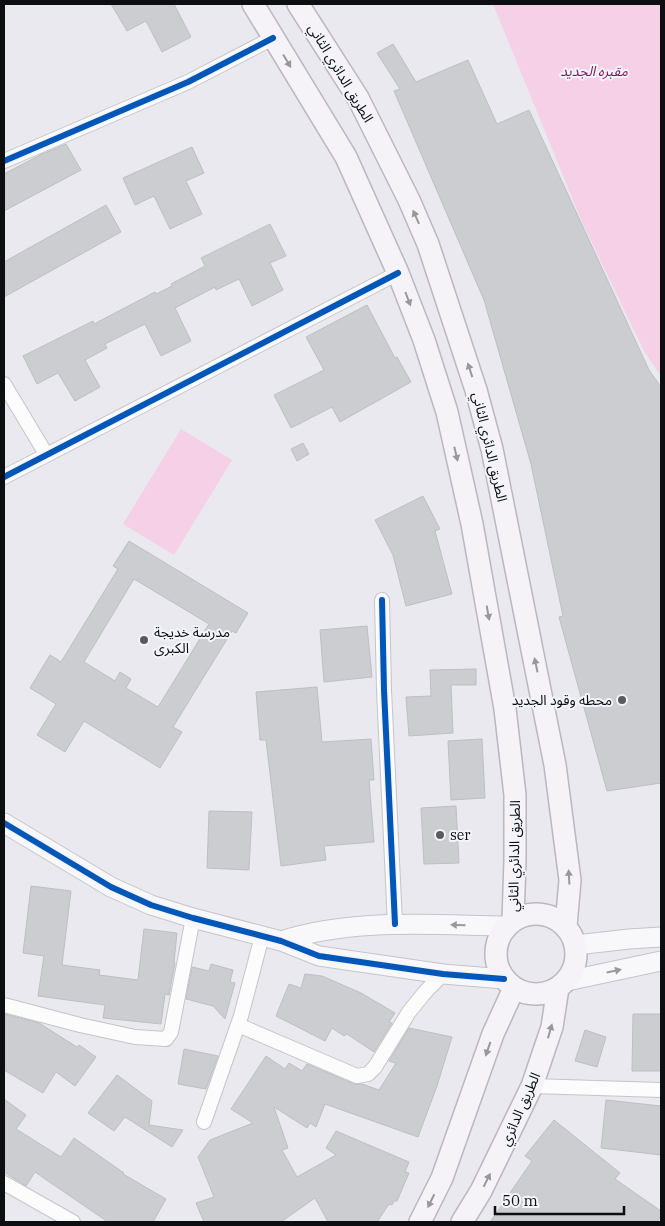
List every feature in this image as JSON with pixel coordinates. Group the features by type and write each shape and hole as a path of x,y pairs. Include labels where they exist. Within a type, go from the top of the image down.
{"main road":[{"name":"الطريق الدائري الثاني","path":"253,4 346,157 398,273 424,340 447,412 472,524 505,709 515,795 515,860 510,923"},
{"name":"الطريق الدائري الثاني","path":"298,4 358,98 409,200 428,244 476,390 492,449 555,765 570,880 566,926"},
{"path":"540,913 554,917 566,926 576,945 576,964 562,985 543,994 528,994 509,983 497,966 495,952 499,938 510,923 526,914 540,913"},
{"path":"420,1222 442,1178 509,983"},
{"name":"الطريق الدائري","path":"462,1222 481,1191 532,1086 552,1027 562,985"}],"street":[{"path":"4,162 188,82 273,38"},
{"path":"4,476 398,273"},
{"path":"4,384 46,454"},
{"path":"382,600 384,690 395,924"},
{"path":"4,823 111,887 151,905 281,941 319,956 509,983"},
{"path":"4,1005 135,1037 166,1039 171,1032 193,918"},
{"path":"281,941 316,931 395,924 510,923"},
{"path":"204,1122 238,1025 262,936"},
{"path":"576,945 661,937"},
{"path":"562,985 661,961"},
{"path":"238,1025 357,1076 363,1076 375,1067 409,1012 444,974"},
{"path":"532,1086 661,1090"},
{"path":"4,1183 73,1222"}],"green space":[{"name":"مقبره الجديد","path":"493,4 661,4 661,376 644,351 582,222"},
{"path":"181,429 232,460 174,555 123,524"}],"building":[{"path":"111,4 174,4 191,37 162,52 146,21 127,31"},
{"path":"393,44 416,82 468,60 497,124 529,110 649,370 661,387 661,783 607,791 559,617 563,616 531,464 484,300 394,91 400,89 377,53"},
{"path":"66,144 81,170 4,211 4,174"},
{"path":"192,147 204,173 186,181 202,214 170,229 154,196 135,205 123,178"},
{"path":"106,205 121,232 4,297 4,262"},
{"path":"270,224 286,256 270,263 283,290 252,306 239,279 216,290 215,287 175,308 191,341 161,356 145,324 105,344 107,348 85,360 100,387 75,401 58,373 37,384 23,356 93,321 94,324 155,292 156,294 172,286 171,284 205,266 201,258"},
{"path":"367,305 395,358 397,357 411,382 340,422 332,407 291,428 274,395 324,370 306,337"},
{"path":"303,443 309,454 297,461 291,449"},
{"path":"423,496 440,529 435,531 452,594 406,606 393,555 375,520"},
{"path":"129,541 248,613 236,633 232,631 173,727 182,732 160,768 84,721 65,752 37,735 56,704 30,688 50,655 61,662 118,569 113,566","holes":["134,579 209,624 158,707 126,688 131,679 120,672 115,681 84,662"]},
{"path":"367,626 372,677 324,682 320,630"},
{"path":"476,669 476,685 451,685 453,733 409,736 406,697 431,696 430,670"},
{"path":"317,687 322,742 371,739 374,780 369,780 374,842 324,846 326,860 281,866 266,740 260,740 256,692"},
{"path":"482,739 485,798 451,800 448,741"},
{"name":"ser","path":"456,806 459,863 424,864 421,808"},
{"path":"209,811 252,812 249,870 207,868"},
{"path":"31,886 71,891 62,965 100,970 99,975 138,980 144,929 177,933 175,963 169,995 165,994 161,1024 103,1018 105,1005 38,996 44,956 23,953"},
{"path":"211,964 233,970 230,982 235,983 225,1019 213,1006 186,999 192,967 209,971"},
{"path":"305,974 322,976 361,993 395,1013 389,1022 392,1023 374,1052 347,1034 344,1036 332,1028 325,1041 276,1016 289,984 301,988"},
{"path":"4,1014 39,1023 77,1047 79,1045 96,1057 75,1086 56,1072 43,1093 4,1070"},
{"path":"633,1014 661,1014 661,1071 632,1071"},
{"path":"409,1028 452,1037 437,1086 418,1137 325,1104 316,1127 310,1123 307,1128 274,1107 288,1148 282,1150 297,1177 336,1155 326,1148 336,1131 409,1162 405,1172 409,1173 397,1201 394,1201 392,1205 389,1204 377,1222 328,1222 315,1198 281,1222 204,1222 196,1203 214,1197 198,1157 210,1140 253,1123 231,1109 266,1056 285,1069 289,1063 302,1071 307,1064 354,1084 362,1084 379,1090 396,1063 389,1061"},
{"path":"585,1030 606,1037 597,1067 575,1061"},
{"path":"184,1049 218,1056 206,1089 178,1084"},
{"path":"117,1075 152,1101 149,1125 183,1130 172,1147 125,1117 114,1131 88,1113"},
{"path":"4,1099 26,1115 16,1129 61,1157 74,1138 123,1174 166,1199 153,1222 108,1222 35,1172 26,1186 4,1172"},
{"path":"606,1100 661,1106 661,1155 601,1148"},
{"path":"554,1120 620,1173 615,1179 661,1211 661,1216 657,1222 490,1222 532,1161 525,1156"}],"cycle path":[{"path":"4,161 188,82 273,38"},
{"path":"4,477 398,273"},
{"path":"382,600 384,690 395,924"},
{"path":"4,823 111,887 151,905 281,941 319,956 443,974 504,979"}],"place":[{"name":"مدرسة خديجة الكبرى","path":"144,640"},
{"name":"محطه وقود الجديد","path":"622,700"},
{"name":"ser","path":"440,835"}]}
